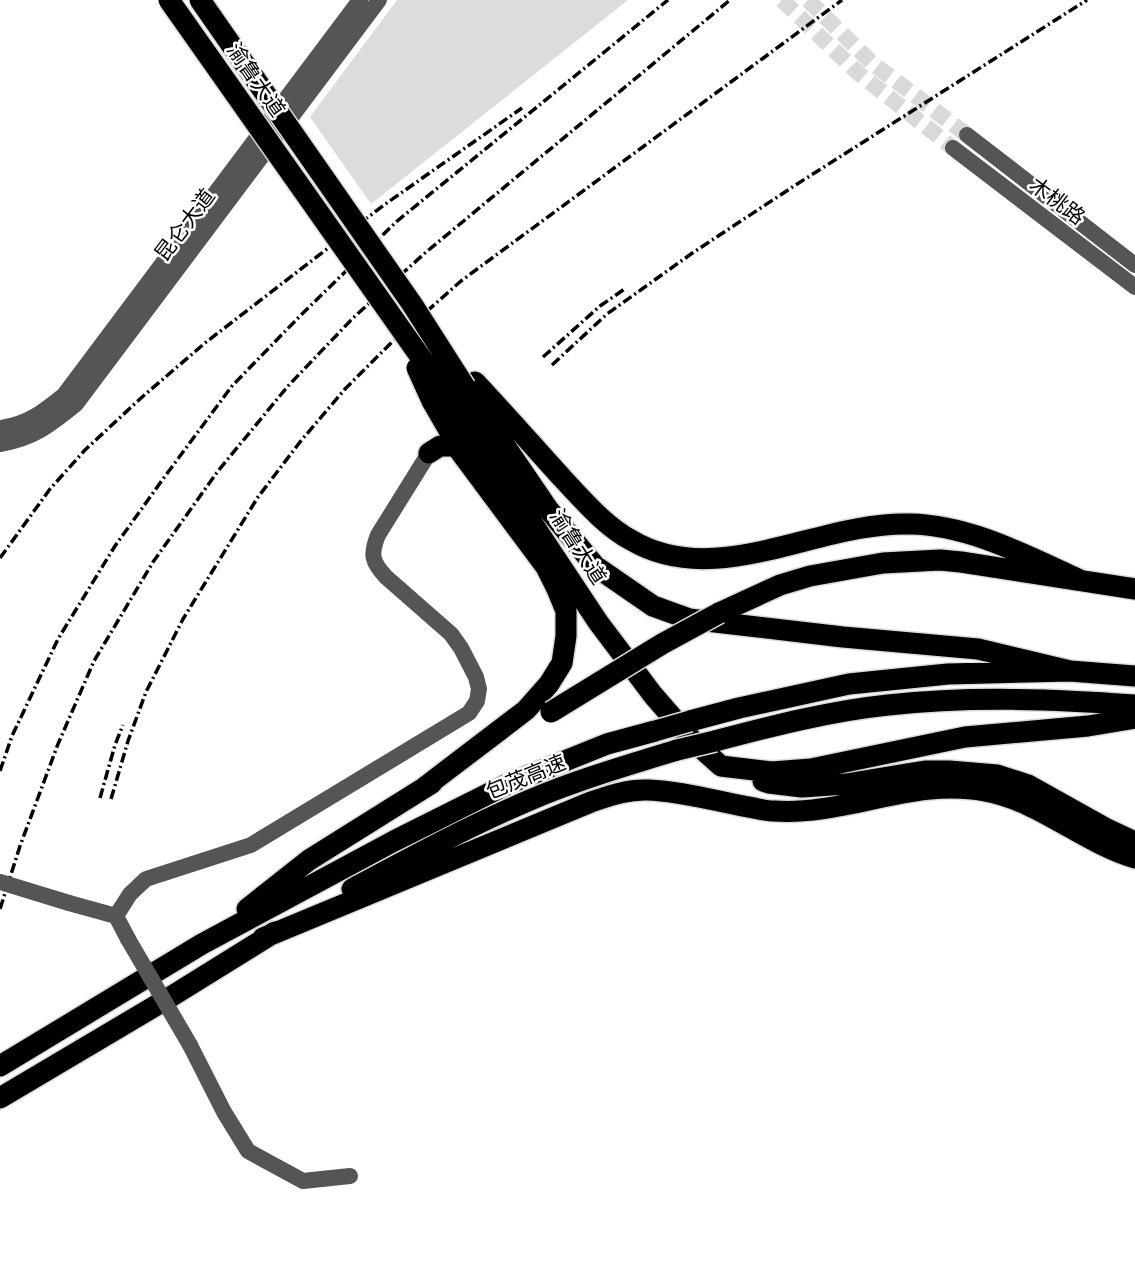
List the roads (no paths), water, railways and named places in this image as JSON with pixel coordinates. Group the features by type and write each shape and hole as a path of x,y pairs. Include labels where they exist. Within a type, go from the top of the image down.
{"highway":[{"name":"渝鲁大道","path":"169,0 452,397 598,622 653,695 693,741 721,766"},
{"name":"渝鲁大道","path":"200,0 412,304 452,397"},
{"path":"429,453 452,397"},
{"path":"452,397 465,458"},
{"path":"452,397 560,475 601,517 631,540 662,554 715,560 856,528 912,524 964,533 1080,580"},
{"path":"452,397 595,566 653,606 689,619 978,649 1070,671"},
{"path":"421,790 526,710 549,684 562,663 566,636 566,611 546,567 465,458 456,446 440,446 429,453"},
{"path":"202,944 309,860 421,790 662,644 719,613 780,585 810,576 883,564 940,560 1135,589"},
{"name":"包茂高速","path":"7,1062 202,944 394,841 510,783 607,744 739,708 849,684 948,674 1070,671 1135,676"},
{"name":"包茂高速","path":"0,1098 326,902 438,843 531,799 620,767 800,719 888,705 978,699 1135,705"},
{"path":"721,766 772,772 811,769 965,737 1088,726 1135,718"},
{"path":"721,766 769,783 802,787 846,784 925,771 997,775 1028,785 1135,842"},
{"path":"263,938 591,802 633,791 665,791 774,811 819,809 940,788 966,788 1009,797 1105,846 1135,858"}],"street":[{"path":"0,428 37,417 64,395 360,0"},
{"name":"昆仑大道","path":"0,444 19,440 47,428 76,404 379,0"},
{"name":"木桃路","path":"967,135 1131,261"},
{"name":"木桃路","path":"953,148 1135,287"},
{"path":"116,916 130,894 146,878 251,845 469,713 477,701 479,689 461,648 451,634 378,569 373,559 373,548 378,535 429,453"},
{"path":"0,882 116,916 248,1151 303,1181 350,1177"}],"tunnel":[{"path":"782,0 857,72 953,148"},
{"path":"808,0 871,62 967,135"}],"railway":[{"path":"0,771 12,736 58,639 115,546 232,386 396,222 668,0"},
{"path":"0,909 58,744 94,661 153,562 218,471 288,386 353,318 425,253 730,0"},
{"path":"111,799 146,692 183,619 258,497 345,389 390,344 461,281 842,0"},
{"path":"552,365 607,314 691,254 1087,0"},
{"path":"0,558 50,489 85,450 141,398 205,343 384,205 522,108"},
{"path":"543,357 600,306 626,288"},
{"path":"100,798 123,725"}]}
